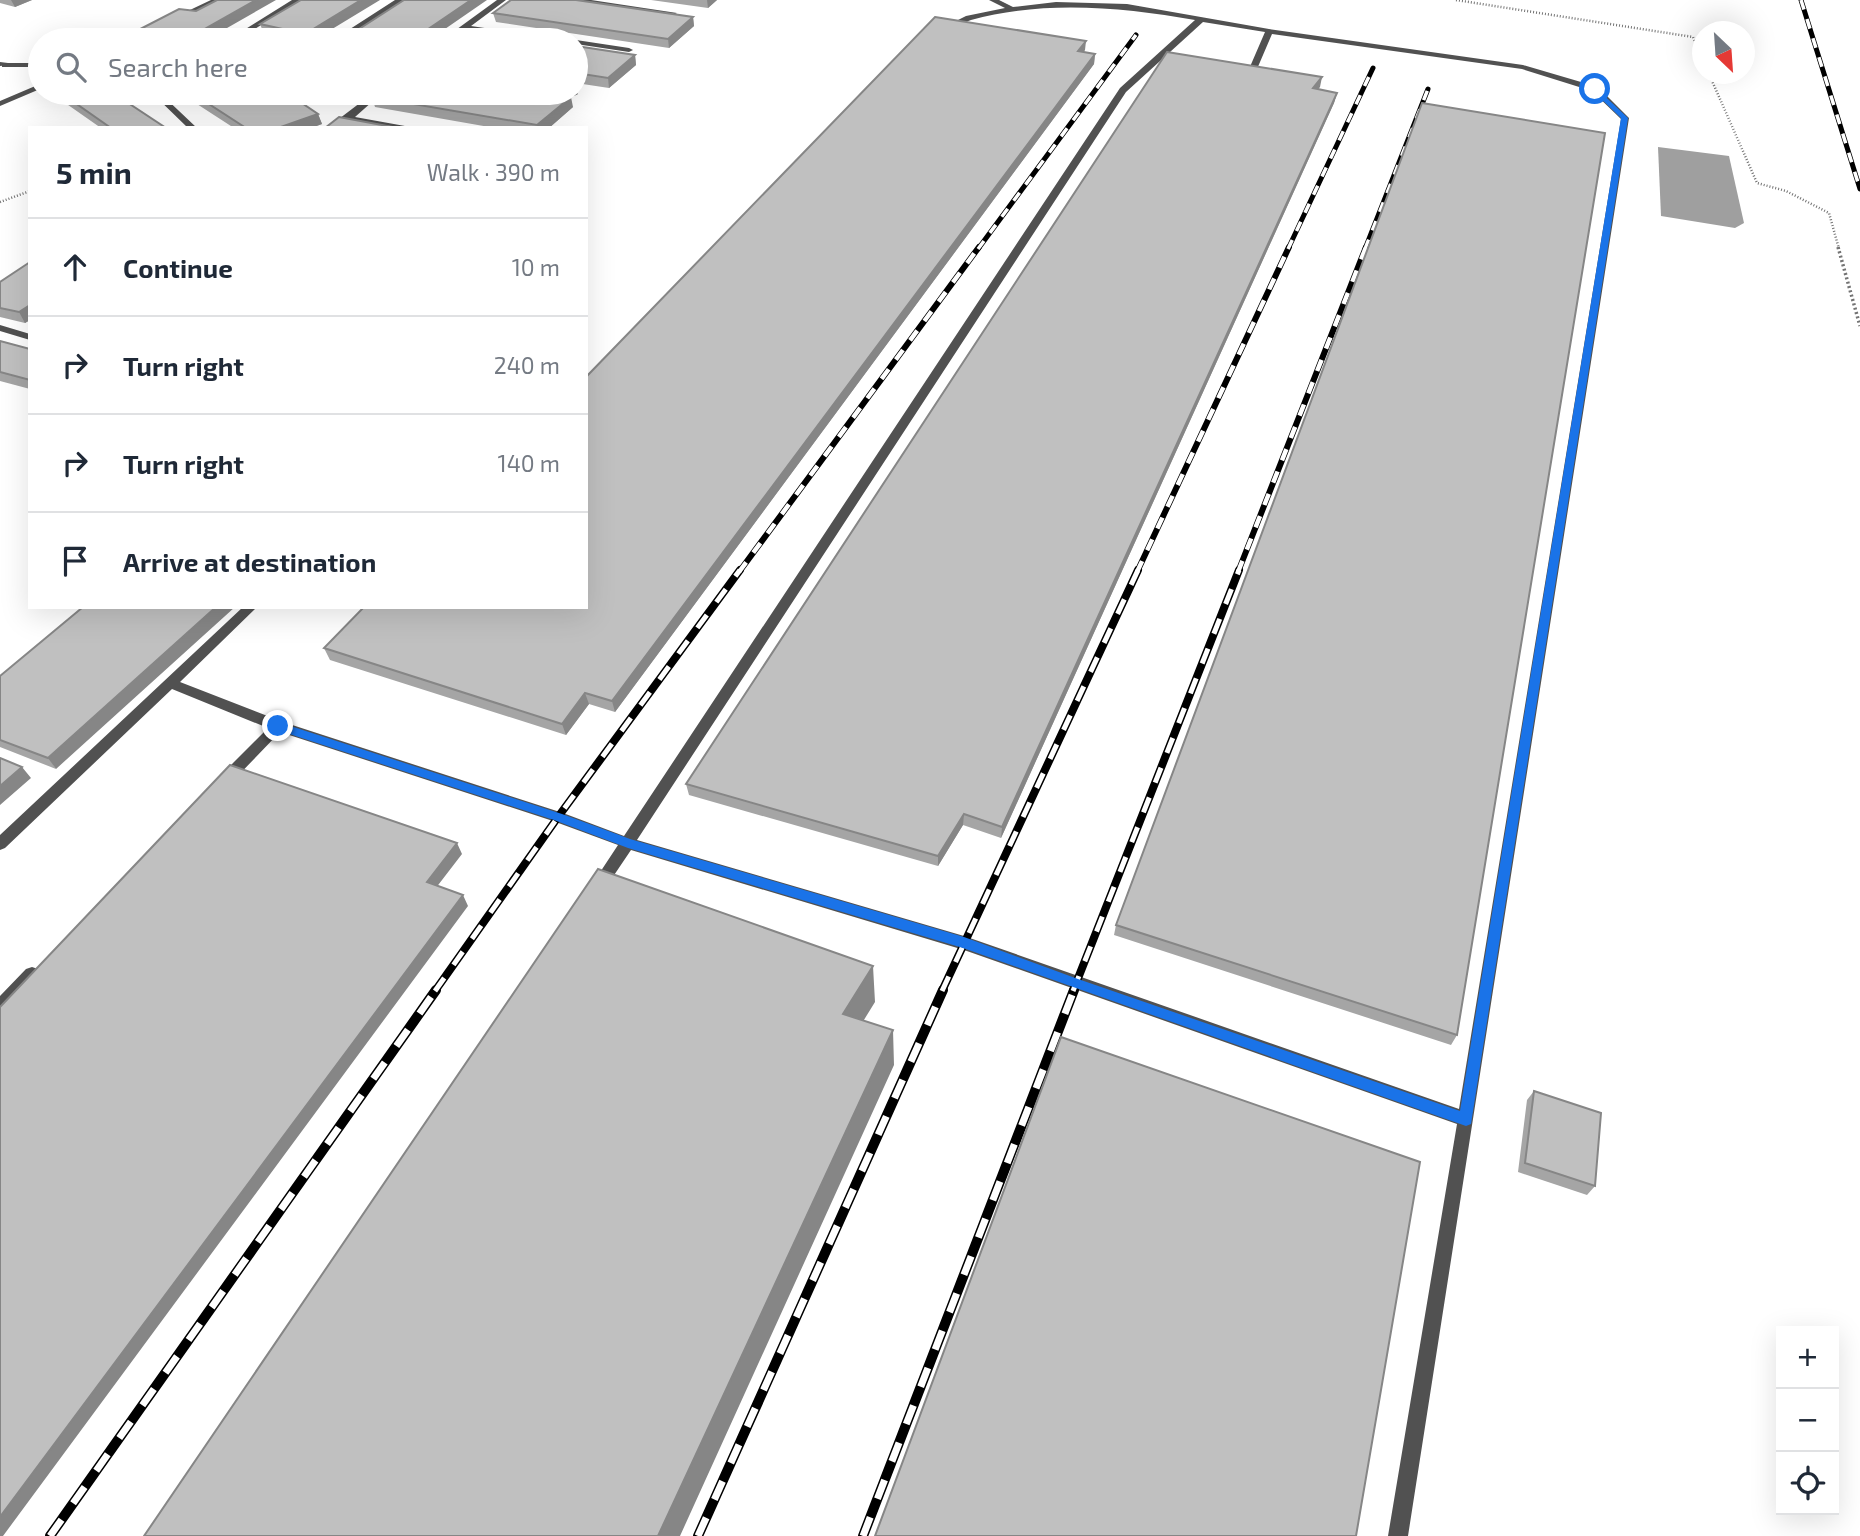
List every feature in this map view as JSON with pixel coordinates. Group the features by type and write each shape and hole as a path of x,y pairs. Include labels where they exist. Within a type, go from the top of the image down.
{"lane":[{"path":"168,22 217,0"},
{"path":"252,28 297,0"},
{"path":"356,28 400,0"},
{"path":"464,27 502,0"},
{"path":"574,0 673,13"},
{"path":"993,0 1012,9"},
{"path":"946,28 969,18 1012,9 1056,4 1127,6 1269,31 1523,67 1595,89 1625,118 1398,1536"},
{"path":"589,901 1124,90 1201,19"},
{"path":"464,27 471,28"},
{"path":"1250,76 1269,31"},
{"path":"588,45 629,50"},
{"path":"3,64 28,65"},
{"path":"0,104 28,91"},
{"path":"169,105 191,126"},
{"path":"334,126 364,105"},
{"path":"348,118 399,126"},
{"path":"0,328 28,336"},
{"path":"0,844 249,609"},
{"path":"172,684 278,726 558,817 628,843 964,943 1466,1119"},
{"path":"211,794 278,726"},
{"path":"0,1007 38,968"}],"path":[{"path":"1456,0 1692,37"},
{"path":"1713,84 1757,183 1786,191 1829,213 1860,326"},
{"path":"0,202 28,192"}],"shaded area":[{"path":"1658,147 1729,156 1744,223 1735,228 1661,216"}],"building":[{"path":"217,0 256,0 206,28 142,28 179,9 196,11"},
{"path":"301,0 361,0 315,28 278,28 260,24"},
{"path":"404,0 471,0 430,28 361,28"},
{"path":"511,0 576,0 693,17 668,39 493,13"},
{"path":"935,17 1086,41 1078,51 1095,54 612,701 585,693 562,724 324,648 362,609 588,609 588,375"},
{"path":"588,48 635,55 608,78 588,75"},
{"path":"1167,52 1322,77 1313,88 1337,93 1002,827 964,814 938,856 686,784"},
{"path":"1422,103 1605,133 1457,1035 1116,925"},
{"path":"78,105 131,105 163,126 108,126"},
{"path":"211,105 305,105 318,114 284,126 243,126"},
{"path":"419,105 561,105 537,125"},
{"path":"339,117 387,126 328,126"},
{"path":"28,263 28,306 19,312 0,308 0,282"},
{"path":"0,341 28,348 28,379 0,372"},
{"path":"81,609 214,609 48,758 0,740 0,676"},
{"path":"0,758 22,767 0,786"},
{"path":"230,765 457,843 427,882 463,895 0,1517 0,1007"},
{"path":"598,869 873,966 843,1014 893,1030 658,1536 144,1536"},
{"path":"1061,1037 1420,1162 1356,1536 875,1536"},
{"path":"1534,1091 1601,1113 1595,1186 1525,1163"}],"railway":[{"path":"1801,0 1860,189"},
{"path":"978,249 1136,35"},
{"path":"1288,249 1373,68"},
{"path":"1365,249 1428,89"},
{"path":"739,572 979,247"},
{"path":"1137,572 1289,247"},
{"path":"1238,572 1366,247"},
{"path":"435,991 558,817 740,570"},
{"path":"942,991 1138,570"},
{"path":"1073,991 1239,570"},
{"path":"50,1536 436,990"},
{"path":"698,1536 943,990"},
{"path":"863,1536 1074,990"}],"route":[{"path":"278,726 558,817 628,843 964,943 1466,1119 1625,118 1595,89"}]}
